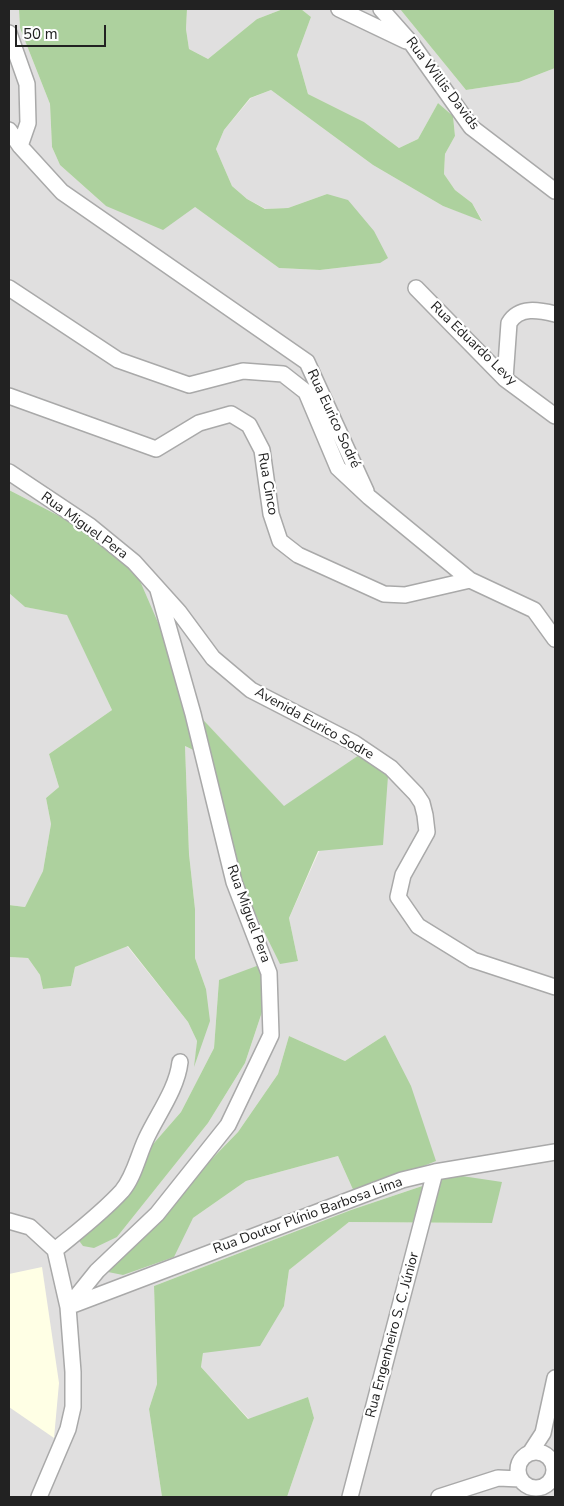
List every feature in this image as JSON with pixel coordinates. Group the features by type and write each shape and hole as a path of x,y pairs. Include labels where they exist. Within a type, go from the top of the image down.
{"street":[{"path":"339,9 412,44"},
{"name":"Rua Willis Davids","path":"381,9 412,44 471,127 555,191"},
{"path":"9,33 27,84 28,123 20,146"},
{"name":"Rua Eurico Sodré","path":"9,130 20,146 62,192 307,362 369,497 470,580 534,610 555,639"},
{"path":"9,288 118,360 189,385 243,371 283,374 306,392 338,468 369,497"},
{"name":"Rua Eduardo Levy","path":"416,288 505,379 555,416"},
{"path":"505,379 509,323 513,317 522,311 544,311 555,314"},
{"name":"Rua Cinco","path":"9,396 156,449 199,423 230,414 249,425 254,433 262,450 271,514 280,541 298,555 384,594 405,595 470,580"},
{"name":"Rua Miguel Pera","path":"9,472 90,526 134,562 157,587 193,714 234,882 269,973 271,1035 228,1125 157,1214 97,1272 68,1307"},
{"name":"Avenida Eurico Sodre","path":"157,587 179,612 213,658 251,690 354,743 391,768 416,794 424,809 426,832 403,875 398,898 418,926 473,960 555,987"},
{"path":"55,1250 95,1218 123,1190 145,1140 177,1078 180,1062"},
{"name":"Rua Doutor Plínio Barbosa Lima","path":"68,1307 402,1180 435,1172 555,1152"},
{"name":"Rua Engenheiro S. C. Júnior","path":"350,1497 435,1172"},
{"path":"9,1221 30,1227 55,1250 68,1307 73,1372 73,1407 68,1429 39,1497"},
{"path":"525,1482 525,1456 530,1453 542,1433 555,1378"},
{"path":"438,1497 498,1478 525,1482 540,1488 548,1486 554,1475 554,1468 542,1433"},
{"path":"530,1453 542,1453 552,1460"}],"shaded area":[{"path":"9,9 19,9 20,28 50,104 52,147 60,165 106,206 195,207 279,268 320,270 379,263 327,194 288,208 266,209 247,199 232,186 216,149 224,130 251,98 271,90 373,165 443,206 482,220 472,203 455,190 444,174 445,154 455,136 453,116 438,103 418,139 399,148 364,122 308,94 297,55 311,17 301,9 400,9 466,90 519,82 555,68 555,1497 287,1497 314,1418 308,1397 249,1419 201,1367 203,1353 284,1306 289,1270 349,1222 492,1223 455,1175 351,1210 154,1286 157,1384 149,1409 162,1497 9,1497 9,957 28,958 40,975 43,989 71,986 75,967 127,946 188,1022 197,1041 195,1064 206,989 195,958 195,909 189,854 185,746 206,756 298,961 289,918 364,752 284,807 179,694 179,671 98,536 9,490","holes":["219,980 266,1000 245,1063 208,1123 117,1237 127,1174 181,1112 214,1048","385,1035 355,1194 338,1156 246,1181 193,1218 103,1271 238,1132 278,1074 289,1036 345,1061"]},
{"path":"187,9 283,9 257,19 208,59 189,49 186,29"},
{"path":"9,593 25,607 67,614 112,710 49,754 59,787 46,798 51,824 43,871 25,907 9,905"},
{"path":"42,1267 59,1383 54,1438 9,1407 9,1274"}],"green space":[{"path":"19,9 187,9 186,29 189,49 208,59 257,19 283,9 301,9 311,17 297,55 308,94 364,122 399,148 418,139 438,103 453,116 455,136 445,154 444,174 455,190 472,203 482,221 443,206 373,165 271,90 250,98 224,130 216,149 232,186 247,199 265,209 288,208 327,194 348,200 374,231 388,258 380,263 320,270 279,268 195,207 163,230 106,206 60,165 52,147 50,104 20,28"},
{"path":"400,9 555,9 555,68 519,82 466,90"},
{"path":"9,490 98,536 140,581 179,671 179,694 284,806 365,751 388,776 383,845 318,851 289,918 298,961 280,964 242,887 206,756 185,746 189,854 195,909 195,958 206,989 210,1021 194,1067 197,1041 188,1022 128,946 75,967 71,986 43,989 40,975 28,958 9,957 9,905 25,907 43,871 51,824 46,798 59,787 49,754 112,710 67,615 25,607 9,593"},
{"path":"262,964 266,1000 245,1063 208,1123 117,1237 94,1248 83,1246 77,1238 107,1197 181,1112 214,1048 219,980"},
{"path":"385,1035 411,1086 436,1161 355,1194 338,1156 246,1181 193,1218 174,1257 123,1275 103,1271 238,1132 278,1074 289,1036 345,1061"},
{"path":"455,1175 502,1182 492,1223 349,1222 289,1270 284,1306 260,1346 203,1353 201,1367 248,1419 308,1397 314,1418 287,1497 162,1497 149,1409 157,1384 154,1286 351,1210"}]}
